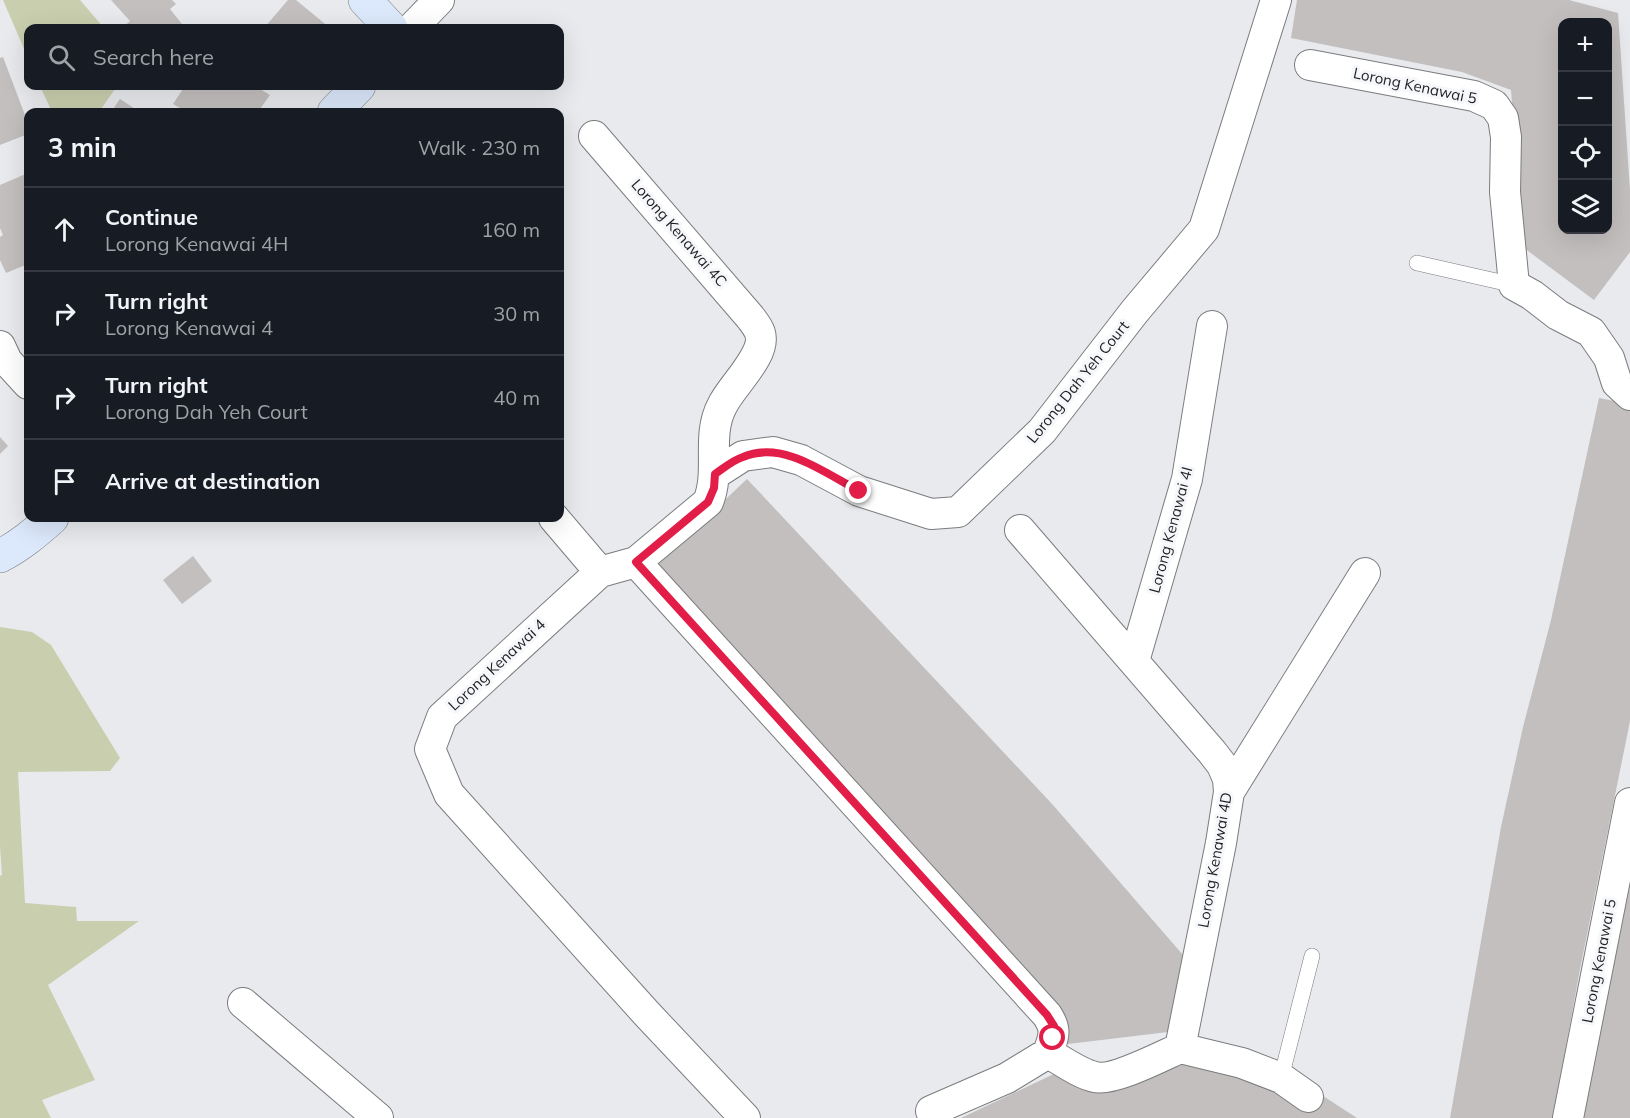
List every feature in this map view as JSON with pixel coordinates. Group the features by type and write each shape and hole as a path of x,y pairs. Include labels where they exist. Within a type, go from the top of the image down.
{"street":[{"path":"364,0 387,24"},
{"path":"416,24 440,0"},
{"name":"Lorong Dah Yeh Court","path":"715,474 743,456 773,452 801,460 859,491 931,514 958,512 1042,431 1135,311 1204,229 1276,0"},
{"name":"Lorong Kenawai 5","path":"1310,65 1474,96 1494,105 1503,118 1506,137 1505,192 1515,285"},
{"path":"338,108 354,90"},
{"name":"Lorong Kenawai 4C","path":"594,136 710,269 750,317 760,333"},
{"path":"1515,285 1558,315 1592,332 1610,358 1617,383 1630,394"},
{"name":"Lorong Kenawai 4I","path":"1134,661 1187,479 1212,326"},
{"name":"Lorong Kenawai 4","path":"745,1118 647,1014 449,794 430,749 441,717 600,572 636,562 708,502 714,488 714,433 721,406 759,351 760,333"},
{"path":"0,346 7,361 24,380"},
{"path":"0,556 33,535 48,522"},
{"path":"557,522 600,572"},
{"name":"Lorong Kenawai 4D","path":"1020,530 1212,752 1222,765 1228,779 1221,843 1180,1048"},
{"path":"636,562 1047,1015 1054,1026 1048,1053 1007,1077 926,1116"},
{"path":"1228,792 1365,573"},
{"name":"Lorong Kenawai 5","path":"1568,1118 1630,803"},
{"path":"243,1003 378,1118"},
{"path":"1048,1053 1095,1078 1122,1073 1180,1048 1242,1063 1281,1078 1308,1097"}],"lane":[{"path":"1417,263 1515,285"},
{"path":"1281,1078 1312,956"}],"green space":[{"path":"3,0 80,0 101,24 24,24 24,49"},
{"path":"42,90 114,90 102,108 50,108"},
{"path":"0,627 32,632 51,645 120,758 110,771 18,772 25,903 76,907 77,921 139,921 48,985 95,1080 42,1100 51,1118 0,1118 0,876 2,875"}],"building":[{"path":"111,0 172,0 176,4 170,9 182,24 127,24 130,21"},
{"path":"288,0 296,0 325,24 267,24"},
{"path":"1297,0 1569,0 1618,13 1630,190 1630,252 1594,300 1524,248 1511,90 1462,72 1291,38"},
{"path":"3,57 24,112 24,136 0,145 0,58"},
{"path":"182,90 262,90 270,95 261,108 180,108 173,104"},
{"path":"120,99 134,108 114,108"},
{"path":"24,175 24,266 6,273 0,260 0,237 3,235 0,228 0,185"},
{"path":"1599,398 1630,404 1630,721 1580,969 1553,1118 1450,1118 1501,827 1523,727 1551,620"},
{"path":"0,437 8,446 0,454"},
{"path":"747,479 1053,805 1183,955 1168,1032 1068,1044 1063,1011 654,567"},
{"path":"193,556 212,581 182,604 163,580"},
{"path":"1630,853 1630,1118 1577,1118"},
{"path":"1177,1057 1317,1092 1357,1118 961,1118 1056,1073"}],"route":[{"path":"859,491 801,460 773,452 743,456 715,474 714,488 708,502 636,562 1047,1015 1054,1026 1053,1038"}]}
